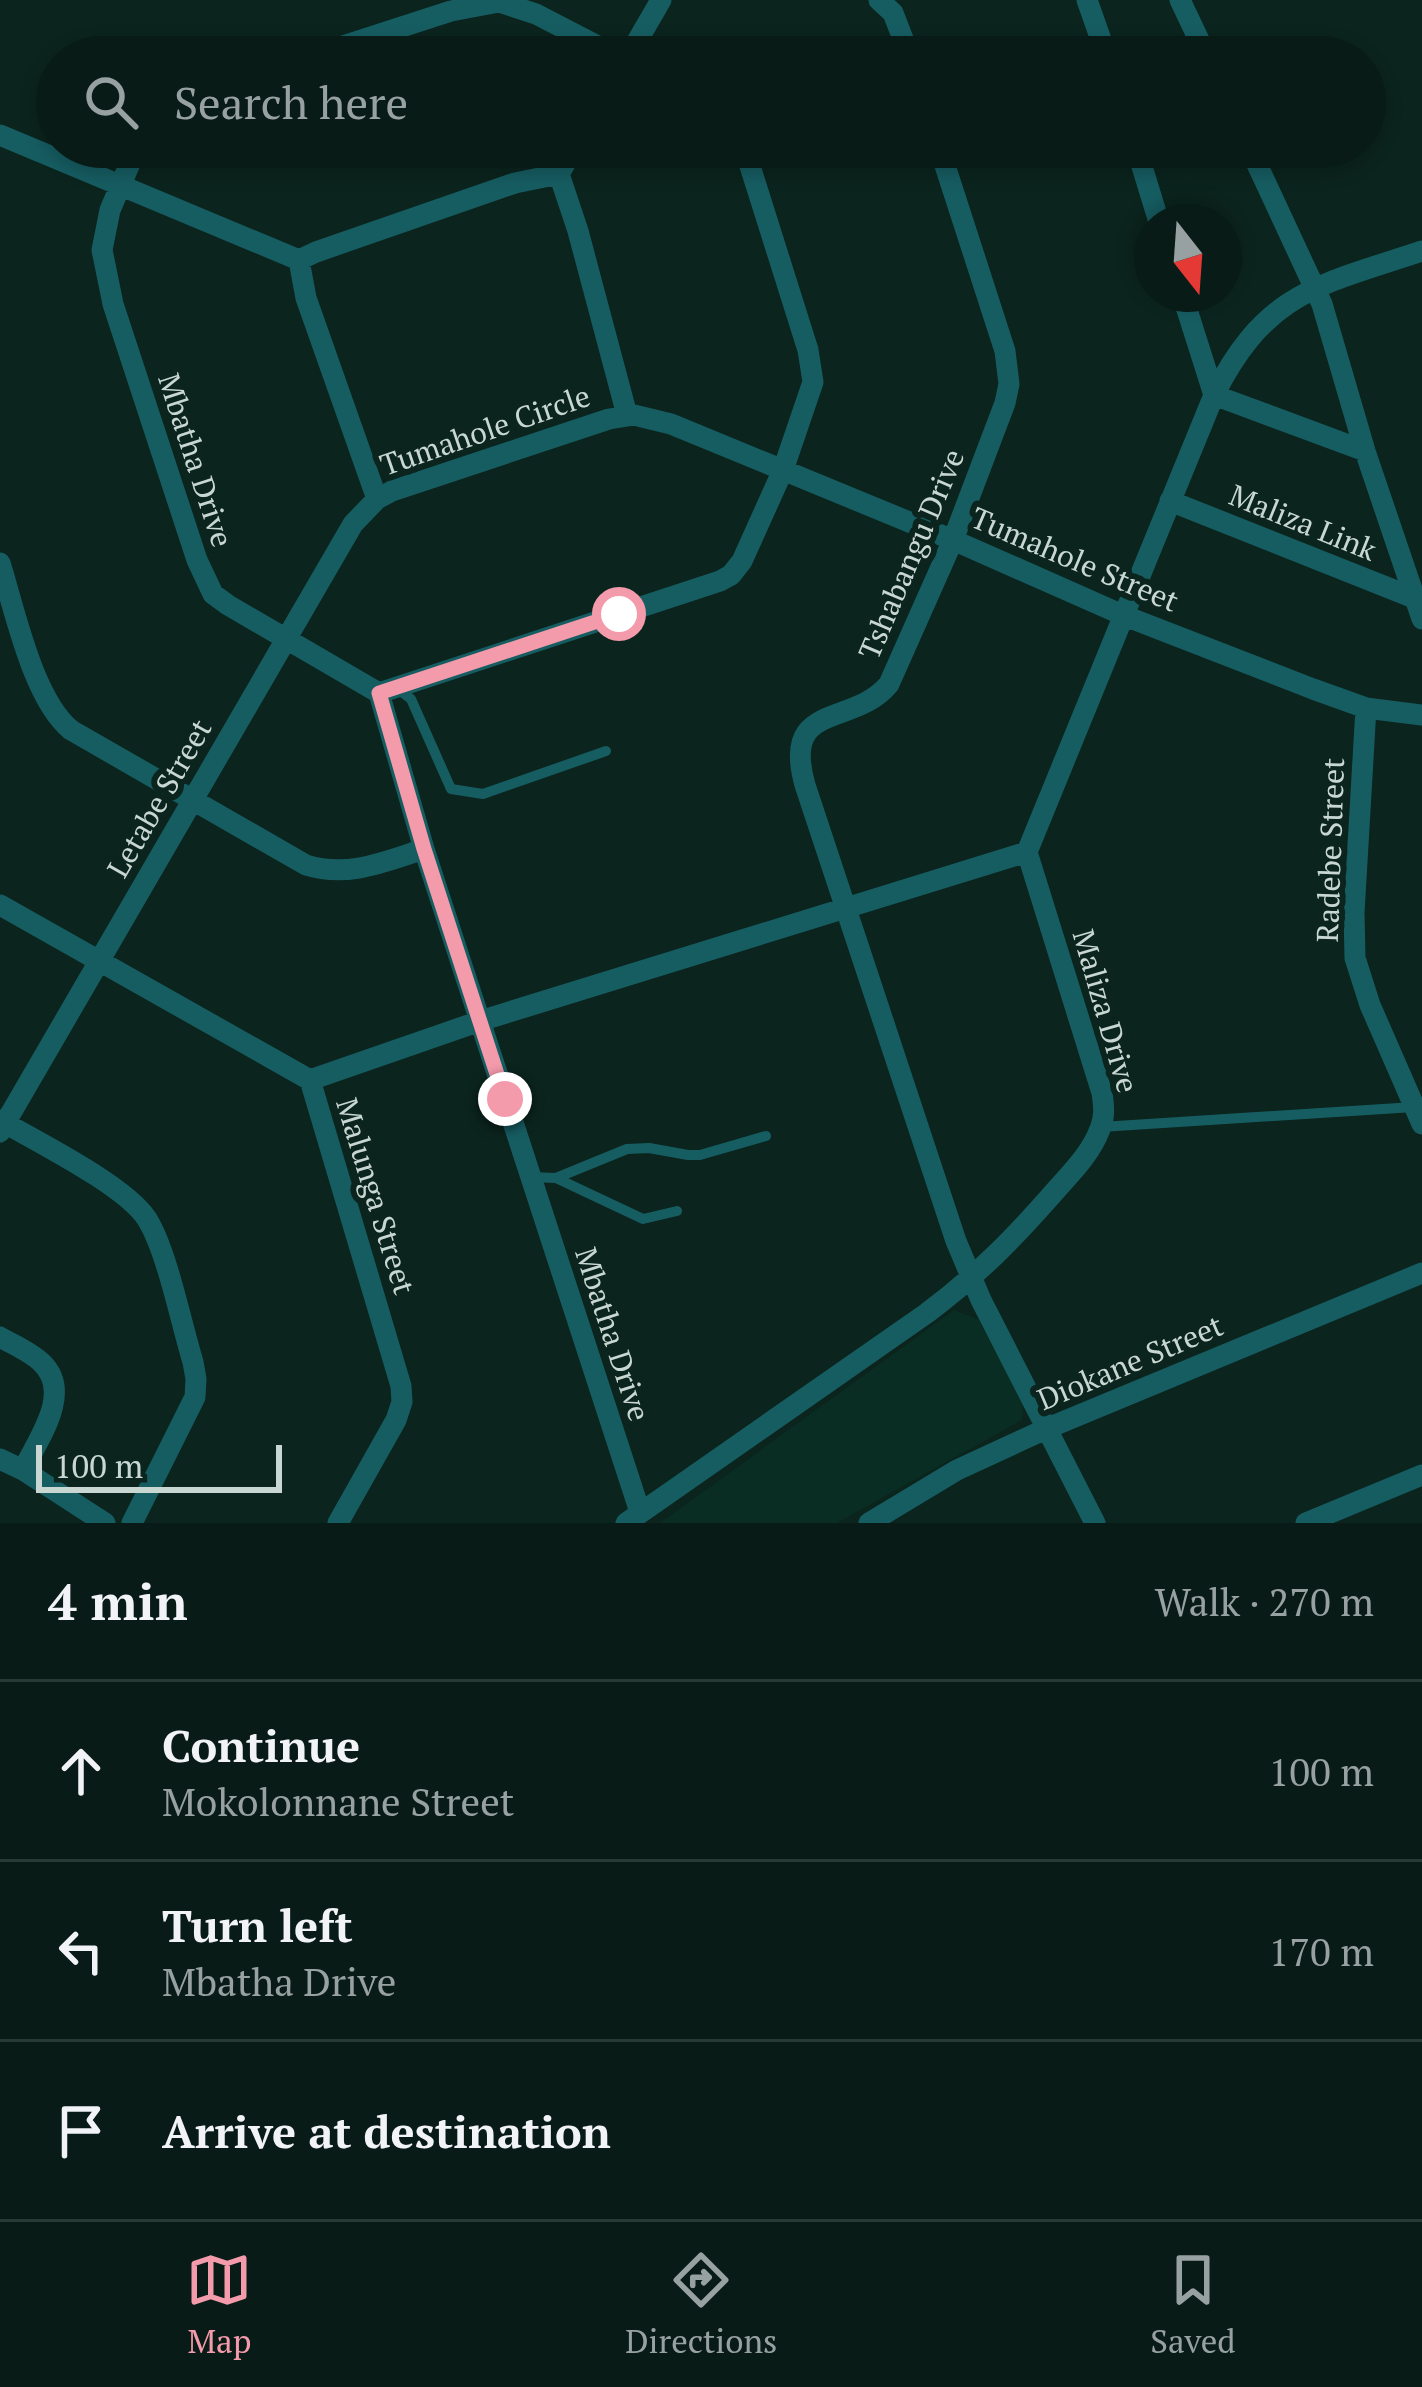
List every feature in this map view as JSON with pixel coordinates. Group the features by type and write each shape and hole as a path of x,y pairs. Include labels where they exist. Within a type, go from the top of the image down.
{"street":[{"path":"637,36 662,0"},
{"path":"1087,0 1100,36"},
{"path":"1180,0 1197,36"},
{"path":"374,36 451,11 499,2 518,6 580,36"},
{"path":"893,4 903,36"},
{"path":"0,135 36,150"},
{"path":"81,168 299,260 515,183 559,174 563,168"},
{"name":"Mbatha Drive","path":"128,168 104,230 106,277 197,560 213,594 285,640 388,690 424,849 633,1518"},
{"path":"388,690 720,581 737,569 783,470 813,382 750,168"},
{"name":"Tshabangu Drive","path":"946,168 1009,367 1005,403 953,540 889,684 866,703 814,723 800,747 801,773 956,1241 1095,1523"},
{"path":"1142,168 1153,204"},
{"path":"1259,168 1329,326 1420,612"},
{"name":"Tumahole Circle","path":"299,260 305,298 376,499 412,483 627,415 559,174"},
{"path":"310,1080 480,1022 1027,852 1226,370 1271,314 1314,288 1422,250"},
{"path":"1188,312 1214,395"},
{"path":"1214,395 1365,451"},
{"name":"Tumahole Street","path":"627,415 671,424 1125,616 1366,709 1422,715"},
{"name":"Letabe Street","path":"2,1125 353,524 376,499"},
{"name":"Maliza Link","path":"1170,501 1420,612"},
{"path":"0,563 41,690 59,720 88,740 283,854 328,872 369,867 424,849"},
{"name":"Radebe Street","path":"1366,709 1355,958 1418,1116"},
{"name":"Maliza Drive","path":"633,1518 971,1279 1082,1162 1102,1127 1102,1093 1027,852"},
{"name":"Malunga Street","path":"0,905 310,1080 401,1386 396,1420 338,1523"},
{"path":"2,1125 115,1189 146,1218 157,1241 193,1362 195,1397 132,1523"},
{"name":"Diokane Street","path":"869,1523 957,1470 1048,1428 1422,1273"},
{"path":"0,1337 45,1365 56,1390 23,1470"},
{"path":"0,1459 106,1523"},
{"path":"1306,1523 1422,1474"}],"lane":[{"path":"388,690 411,699 451,789 483,794 606,751"},
{"path":"1102,1127 1418,1116"},
{"path":"556,1178 627,1149 700,1154 766,1136"},
{"path":"530,1177 556,1178 643,1219 677,1210"}],"shaded area":[{"path":"954,1310 978,1319 1025,1397 1022,1420 837,1523 660,1523"}],"route":[{"path":"505,1099 379,693 619,614"}]}
